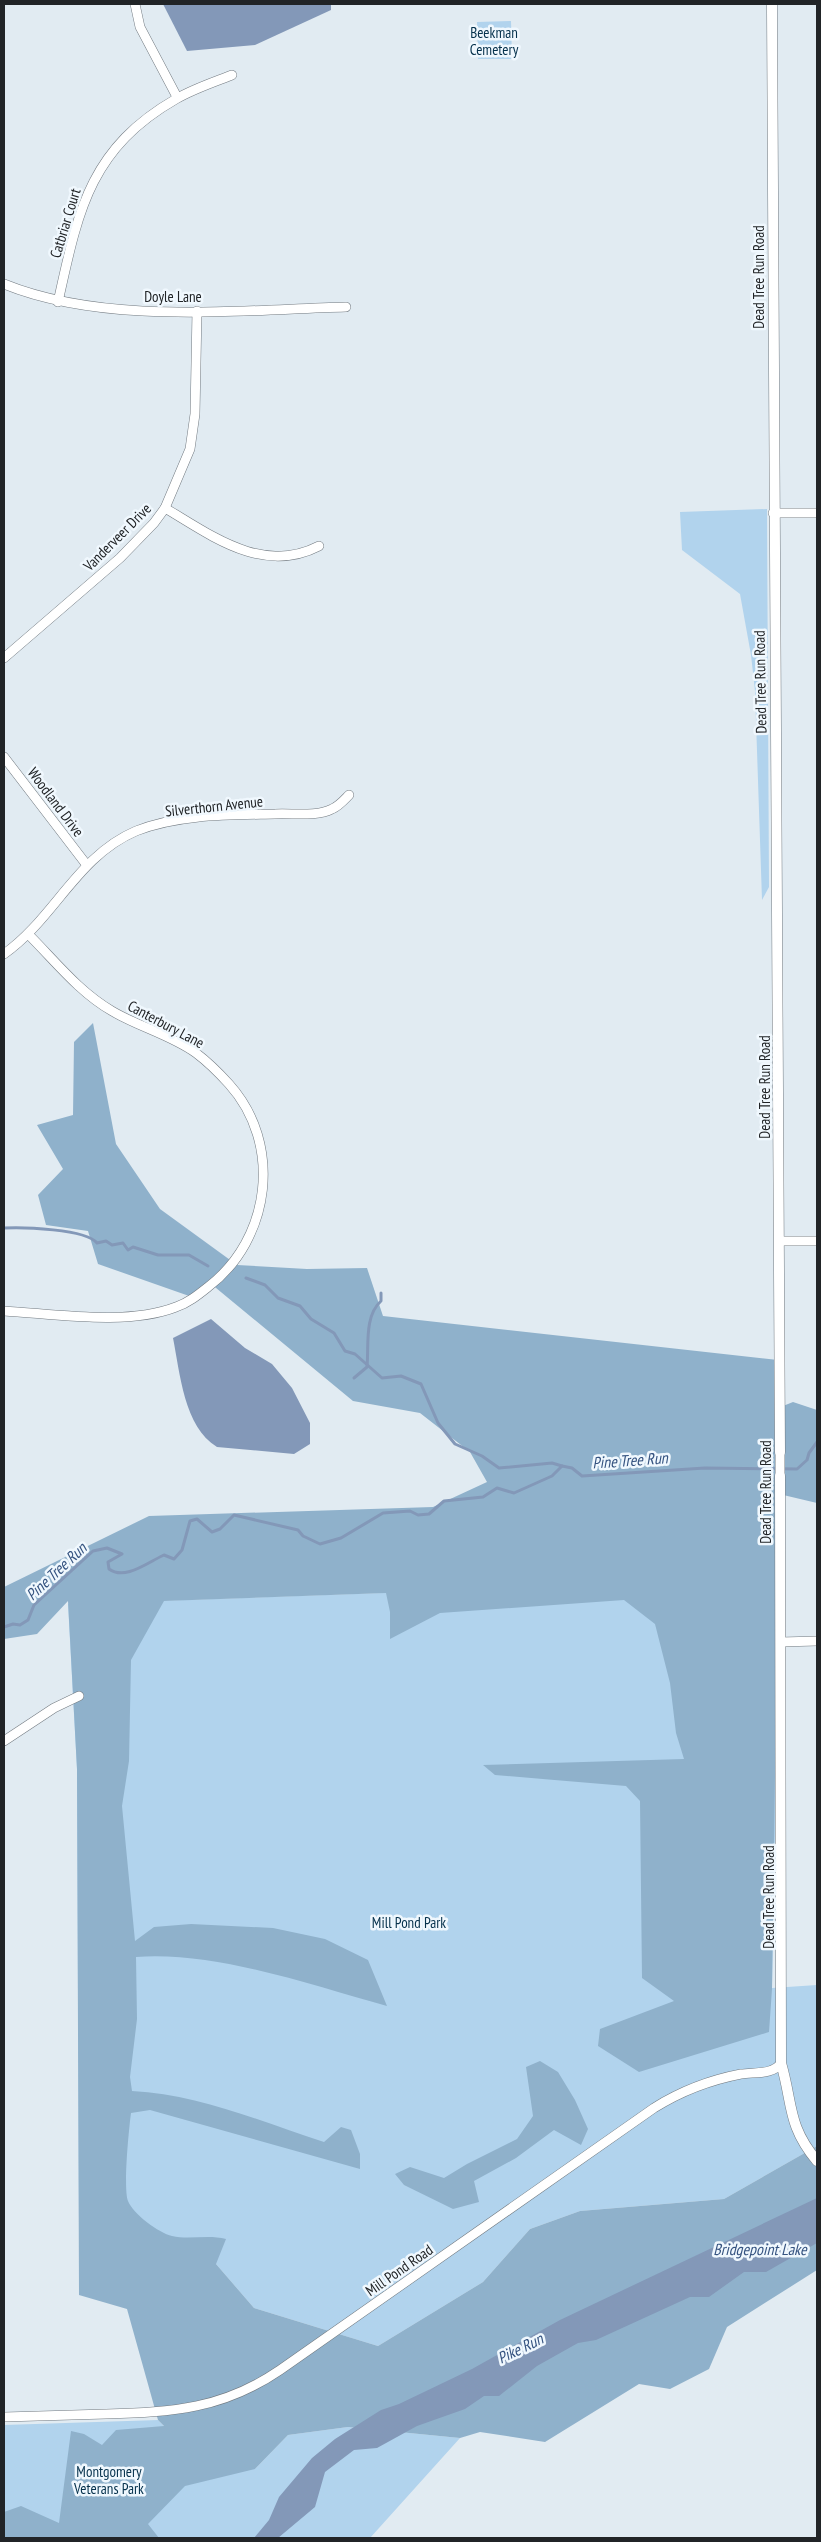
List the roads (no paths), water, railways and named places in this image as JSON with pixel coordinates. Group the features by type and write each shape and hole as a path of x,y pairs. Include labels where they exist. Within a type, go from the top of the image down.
{"street":[{"path":"135,4 140,27 177,97"},
{"name":"Dead Tree Run Road","path":"772,4 773,513 779,1048 781,2063 789,2108 795,2126 804,2144 817,2161"},
{"name":"Catbriar Court","path":"58,302 73,233 83,202 102,165 129,133 148,116 177,97 232,75"},
{"name":"Doyle Lane","path":"4,284 31,295 102,310 346,307"},
{"name":"Vanderveer Drive","path":"4,658 120,558 154,523 165,508 190,450 195,414 197,310"},
{"path":"165,508 228,545 249,554 288,556 309,551 319,546"},
{"path":"773,513 817,513"},
{"name":"Woodland Drive","path":"4,756 86,864"},
{"name":"Silverthorn Avenue","path":"4,954 29,934 86,864 108,847 135,832 153,826 237,814 322,812 338,806 349,795"},
{"name":"Canterbury Lane","path":"4,1312 123,1317 145,1316 176,1307 192,1299 216,1281 242,1251 251,1236 264,1184 263,1152 259,1138 245,1106 230,1085 195,1052 113,1012 88,996 29,934"},
{"path":"779,1241 817,1241"},
{"path":"781,1642 817,1641"},
{"path":"4,1741 54,1708 79,1696"},
{"name":"Mill Pond Road","path":"4,2417 160,2413 195,2408 236,2395 280,2370 654,2108 703,2084 730,2076 774,2070 781,2063"}],"water":[{"path":"163,4 331,4 331,10 255,45 187,51"},
{"path":"211,1319 245,1348 272,1364 292,1388 310,1423 310,1444 294,1454 217,1447 206,1438 190,1413 185,1398 173,1338"},
{"name":"Bridgepoint Lake","path":"817,2198 817,2243 766,2272 744,2272 709,2297 690,2297 596,2340 578,2343 537,2366 499,2396 484,2396 465,2409 417,2426 377,2448 354,2450 325,2472 315,2507 278,2538 254,2538 269,2520 279,2497 312,2458 335,2439 381,2410 399,2404 472,2369 560,2320"}],"waterway":[{"path":"4,1228 67,1232 91,1238 97,1243 106,1241 112,1245 123,1243 128,1250 133,1247 158,1255 189,1255 208,1266"},
{"path":"246,1278 265,1285 278,1298 300,1306 311,1319 334,1333 345,1351 355,1354 382,1378 401,1376 421,1384 438,1423 455,1444 482,1456 499,1468 552,1463 562,1466"},
{"path":"354,1378 367,1367 370,1323 372,1315 381,1301 381,1293"},
{"name":"Pine Tree Run","path":"4,1627 13,1624 20,1625 28,1620 34,1605 93,1551 107,1548 122,1554 108,1562 109,1569 122,1573 137,1569 164,1555 174,1559 182,1550 190,1521 197,1519 212,1532 220,1529 234,1515 298,1530 303,1536 320,1544 341,1538 383,1513 410,1511 418,1515 429,1514 444,1501 483,1497 497,1488 514,1493 552,1476 562,1466 572,1468 582,1476 705,1468 797,1469 807,1460 809,1453 817,1442"}],"park label":[{"name":"Beekman Cemetery","path":"494,40"},
{"name":"Mill Pond Park","path":"409,1922"},
{"name":"Montgomery Veterans Park","path":"109,2480"}],"water label":[{"name":"Pike Run","path":"520,2348"}]}
